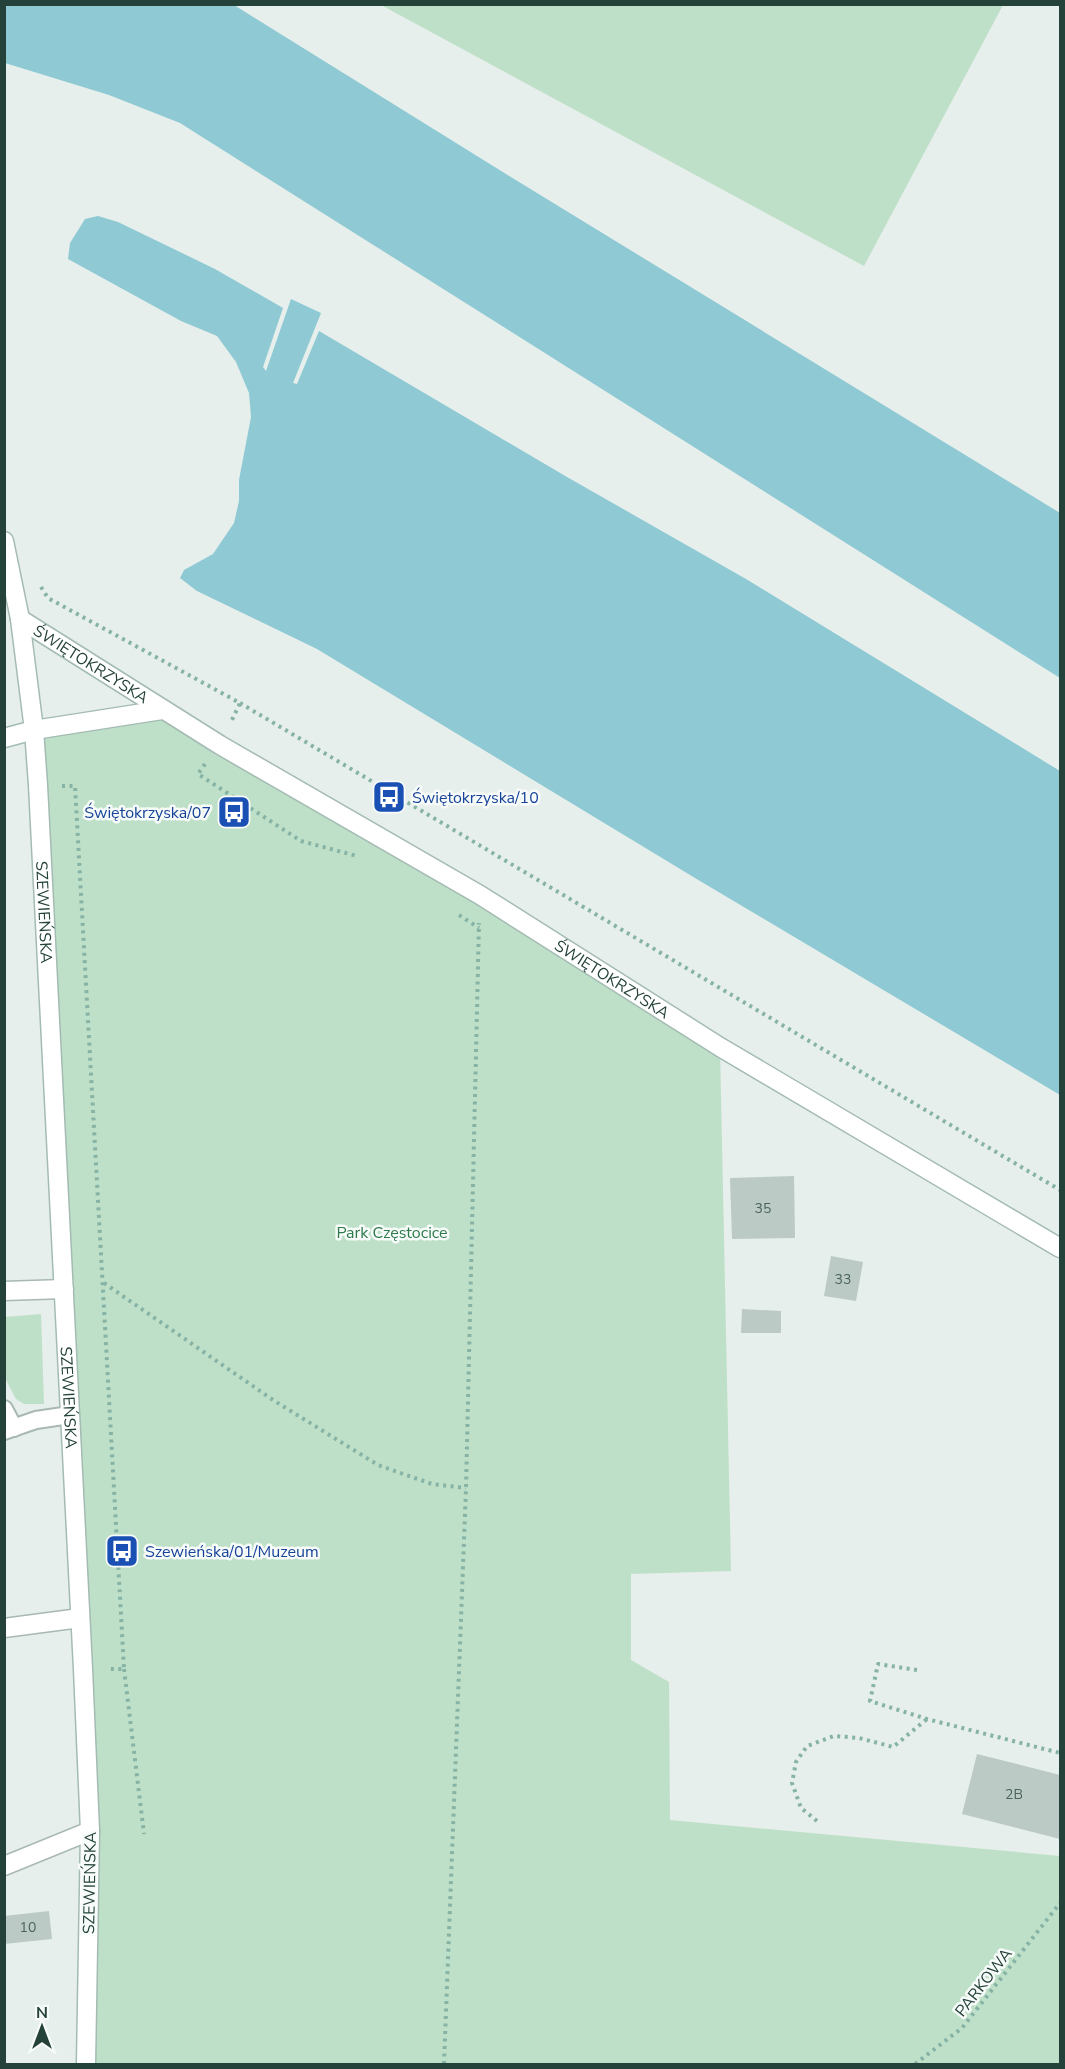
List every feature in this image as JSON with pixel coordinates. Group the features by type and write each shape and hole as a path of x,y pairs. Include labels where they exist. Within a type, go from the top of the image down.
{"street":[{"name":"SZEWIEŃSKA","path":"4,541 20,619 34,730 38,785 90,1831 86,2064"},
{"name":"ŚWIĘTOKRZYSKA","path":"20,619 162,710 480,895 720,1047 1060,1248"},
{"name":"ŚWIĘTOKRZYSKA","path":"4,738 34,730 162,710"},
{"path":"4,1291 64,1289"},
{"path":"4,1628 80,1618"},
{"path":"4,1866 90,1831"}],"lane":[{"path":"4,1409 9,1430 36,1420 70,1415"}],"path":[{"path":"240,703 1060,1190"},
{"path":"38,785 75,786 124,1669 144,1834"},
{"path":"444,2064 466,1488 480,895"},
{"path":"104,1283 273,1400 378,1465 432,1484 466,1488"},
{"path":"917,1670 878,1664 870,1701 927,1719 1060,1753"},
{"path":"83,1669 124,1669"},
{"path":"817,1821 801,1808 792,1783 796,1762 807,1746 834,1736 859,1738 893,1747 927,1719"},
{"name":"PARKOWA","path":"915,2064 962,2028 1060,1903"}],"green space":[{"path":"381,5 1003,5 864,266"},
{"name":"Park Częstocice","path":"162,710 720,1047 731,1571 631,1574 631,1660 669,1682 670,1820 1060,1856 1060,2064 86,2064 90,1831 34,730"},
{"path":"41,1314 44,1404 24,1404 16,1399 5,1378 5,1317"}],"water":[{"path":"4,5 234,5 1060,513 1060,678 180,123 109,95 5,63"},
{"path":"98,216 118,222 215,269 283,308 263,367 266,371 291,299 321,313 293,383 297,384 319,331 746,579 1060,771 1060,1095 317,649 197,591 180,578 184,570 213,554 234,523 239,501 239,480 251,417 249,393 236,362 217,336 181,321 68,259 70,243 85,219"}],"building":[{"path":"794,1176 795,1238 732,1239 730,1178"},
{"path":"831,1256 863,1262 856,1301 824,1296"},
{"path":"742,1309 781,1311 781,1333 741,1333"},
{"path":"977,1754 1060,1775 1060,1839 962,1814"},
{"path":"49,1911 52,1939 4,1944 4,1916"}],"place":[{"name":"Świętokrzyska/10","path":"389,797"},
{"name":"Świętokrzyska/07","path":"234,812"},
{"name":"Szewieńska/01/Muzeum","path":"122,1551"}]}
